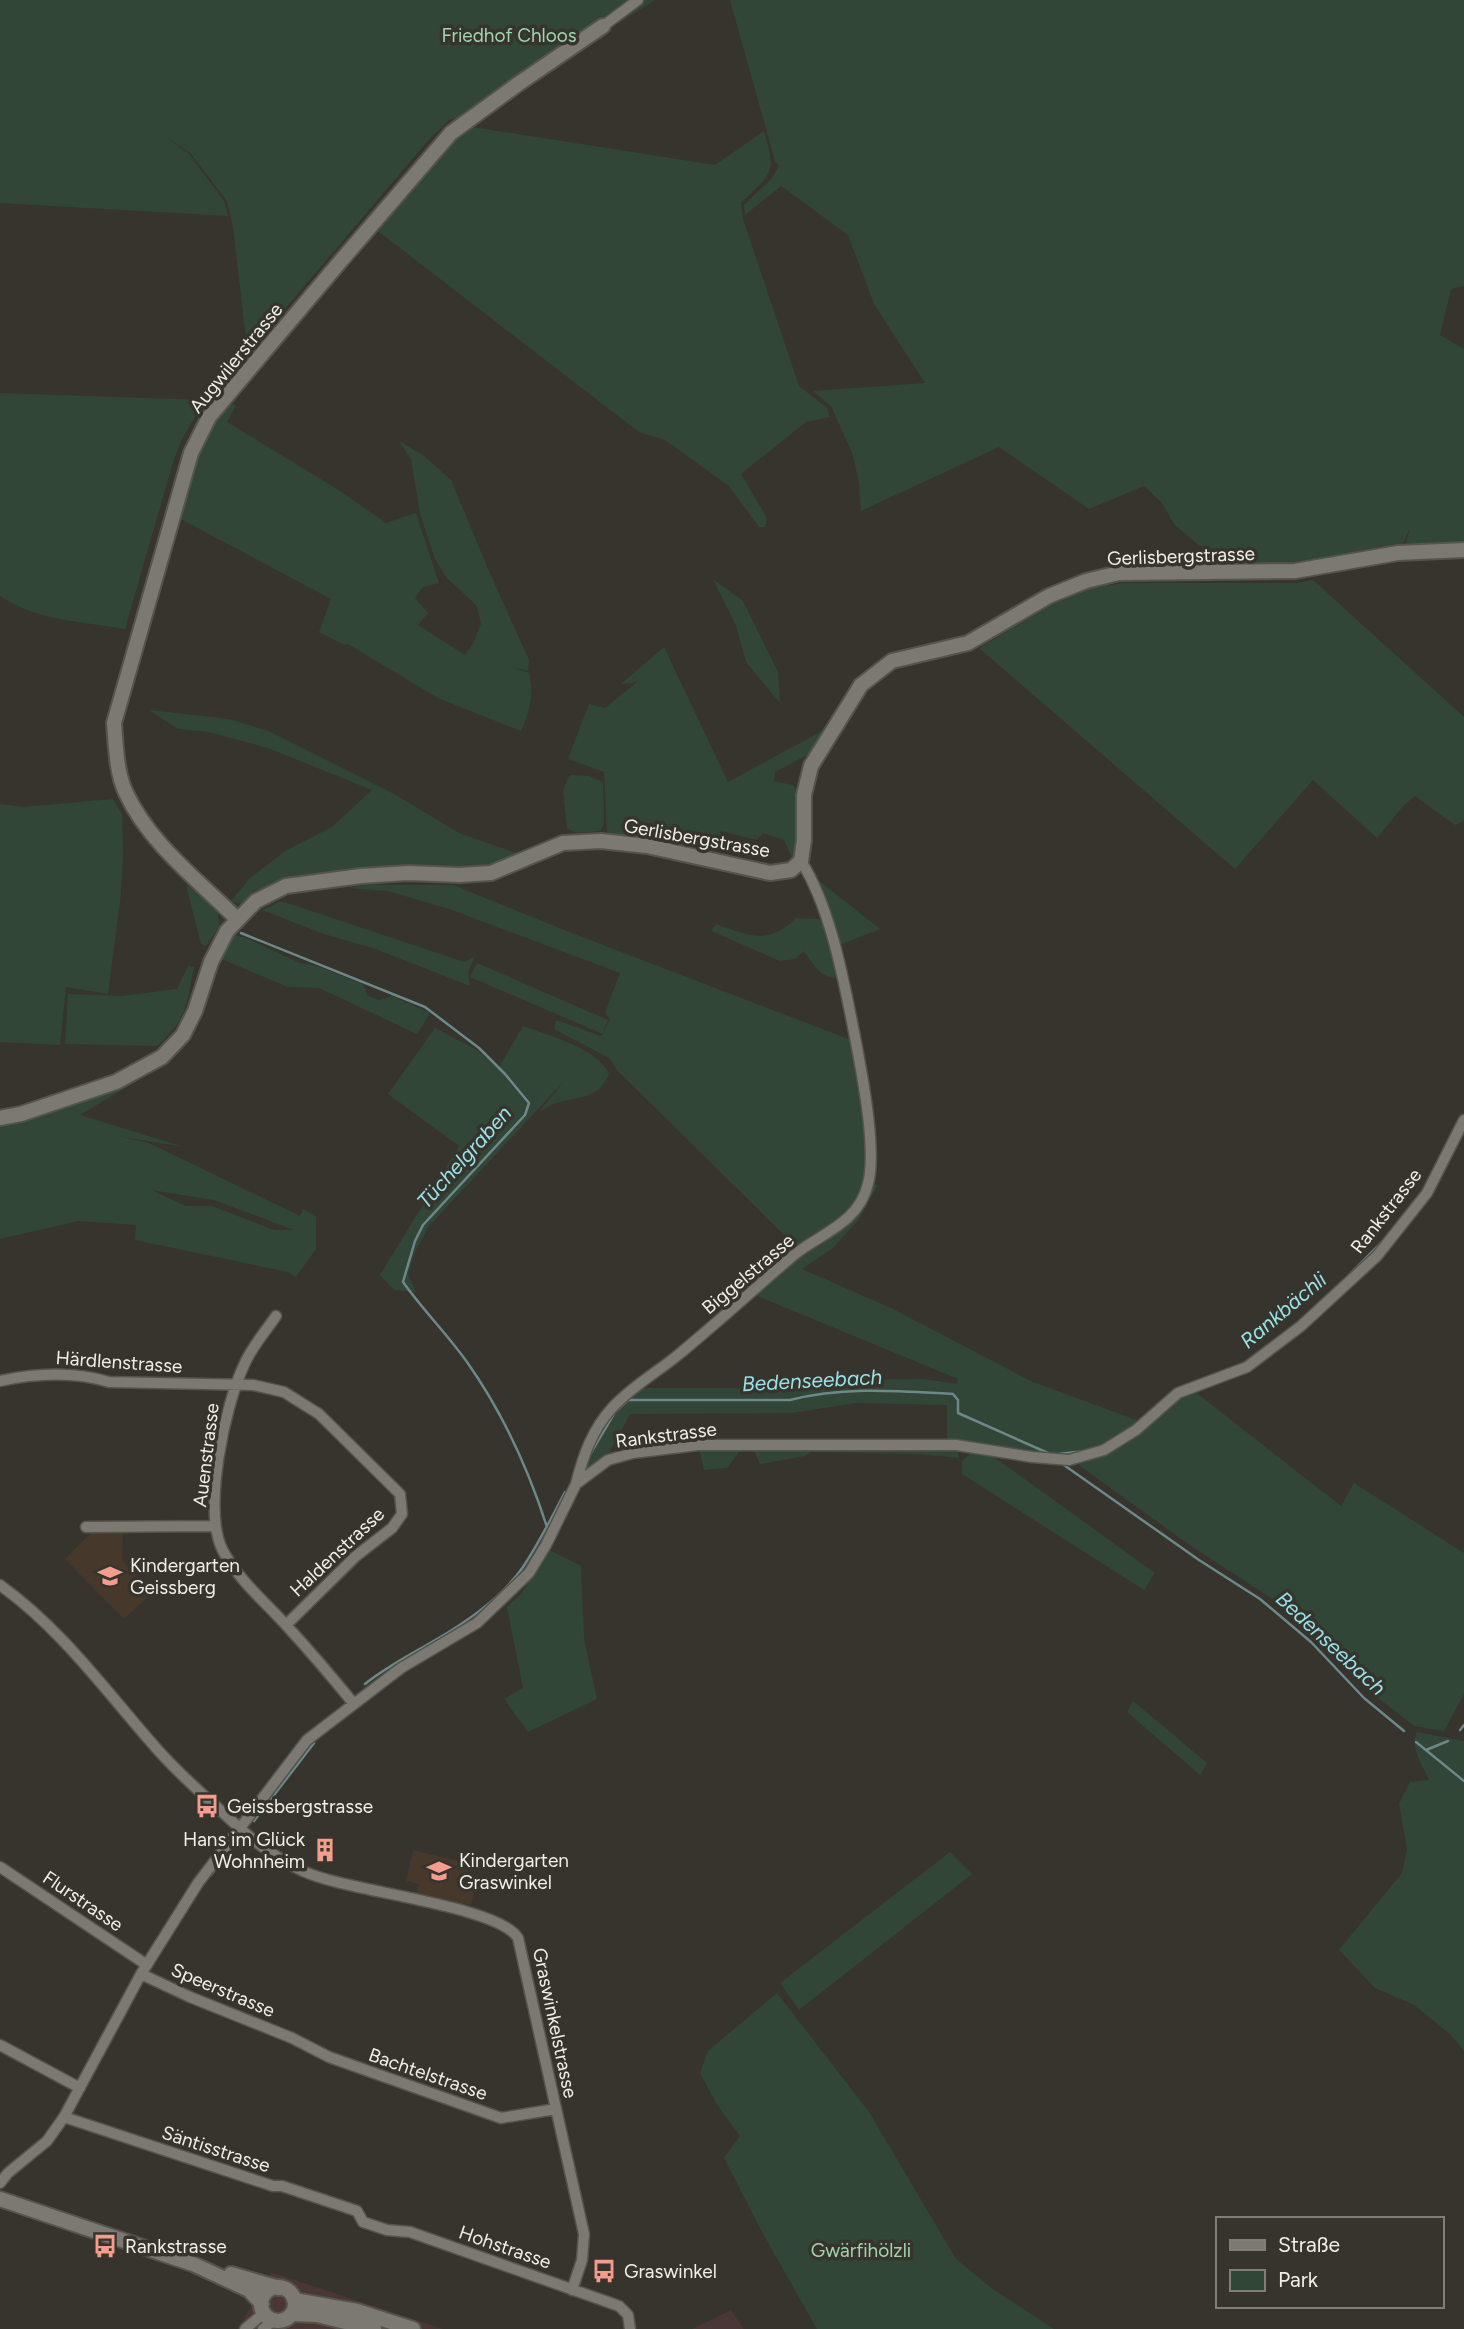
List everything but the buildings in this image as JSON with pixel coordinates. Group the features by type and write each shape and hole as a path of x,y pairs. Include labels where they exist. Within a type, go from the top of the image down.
{"street":[{"name":"Augwilerstrasse","path":"237,919 150,833 125,791 117,757 114,723 191,453 209,418 452,133 638,0"},
{"name":"Gerlisbergstrasse","path":"0,1118 21,1114 116,1082 162,1057 183,1035 195,1011 211,962 228,930 256,901 286,886 408,873 491,873 563,843 601,841 646,846 770,873 791,870 801,861 804,795 811,766 861,685 892,661 968,643 1049,596 1086,581 1119,573 1295,572 1398,554 1464,551"},
{"name":"Biggelstrasse","path":"576,1484 584,1450 611,1409 737,1307 796,1253 830,1233 850,1216 869,1182 870,1140 862,1073 849,1007 828,922 801,861"},
{"name":"Rankstrasse","path":"0,2183 8,2173 47,2141 64,2117 144,1970 198,1884 307,1740 401,1668 477,1623 529,1573 576,1484 608,1460 633,1453 698,1445 956,1445 1069,1460 1104,1450 1136,1430 1178,1393 1247,1367 1301,1326 1377,1256 1427,1192 1464,1120"},
{"name":"Auenstrasse","path":"276,1316 244,1362 230,1398 215,1497 215,1526 227,1558 247,1584 354,1704"},
{"name":"Härdlenstrasse","path":"0,1381 29,1374 51,1374 87,1376 109,1382 236,1385"},
{"name":"Haldenstrasse","path":"236,1385 284,1392 319,1414 400,1494 402,1514 392,1528 356,1556 286,1625"},
{"name":"Auenstrasse","path":"86,1527 215,1526"},
{"path":"0,1585 49,1624 178,1772 240,1828"},
{"name":"Graswinkelstrasse","path":"240,1828 265,1849 306,1873 465,1912 511,1929 518,1938 584,2239 582,2260 572,2290"},
{"name":"Flurstrasse","path":"0,1867 64,1908 144,1970"},
{"name":"Speerstrasse","path":"144,1970 190,1997 292,2038"},
{"name":"Bachtelstrasse","path":"292,2038 329,2057 501,2119 556,2109"},
{"path":"0,2045 80,2088"},
{"name":"Säntisstrasse","path":"64,2117 272,2186 282,2186 357,2211"},
{"path":"0,2199 192,2264 287,2290 293,2307"},
{"name":"Hohstrasse","path":"357,2211 363,2222 387,2230 410,2232 619,2306 628,2315 630,2329"},
{"path":"192,2264 250,2290 266,2317"},
{"path":"266,2317 267,2292 279,2288"},
{"path":"245,2329 266,2317 284,2320 293,2307"},
{"path":"293,2307 374,2329"},
{"path":"293,2307 357,2311 413,2329"}],"shaded area":[{"name":"Kindergarten Geissberg","path":"92,1532 123,1532 122,1560 153,1592 124,1619 65,1559"},
{"name":"Kindergarten Graswinkel","path":"413,1850 471,1864 468,1877 476,1883 471,1905 417,1893 419,1884 406,1881"},
{"path":"271,2272 443,2329 238,2329"},
{"path":"731,2310 744,2329 692,2329"}],"green space":[{"name":"Friedhof Chloos","path":"0,0 655,0 619,23 614,14 459,119 450,119 426,143 249,351 233,227 227,201 190,153 162,134 189,154 224,201 228,216 0,203"},
{"path":"730,0 1464,0 1464,286 1451,289 1440,335 1464,349 1464,546 1404,549 1410,529 1398,553 1234,573 1219,556 1197,544 1174,524 1162,503 1144,486 1089,509 999,447 861,511 853,455 831,406 813,391 925,383 874,304 848,235 781,186 745,215 744,205 771,179 779,166 775,161"},
{"path":"466,126 715,165 764,131 771,165 760,185 741,203 743,219 799,386 827,408 830,417 806,422 741,474 767,518 765,527 759,527 729,486 665,440 639,432 374,228"},
{"path":"0,393 205,400 182,439 174,459 125,629 44,615 13,604 0,596"},
{"path":"228,401 236,406 227,422 337,489 386,523 416,513 439,583 423,587 415,598 428,613 418,625 465,655 481,624 477,606 446,577 435,559 420,514 411,459 399,441 424,456 451,480 529,660 528,671 512,667 529,673 530,702 521,731 438,698 348,644 319,632 331,599 177,517 197,456"},
{"path":"713,579 743,601 778,672 780,703 746,662 736,625"},
{"path":"1313,580 1464,717 1464,821 1455,825 1415,796 1404,805 1377,838 1313,780 1235,869 979,648 1051,605 1089,589 1122,583 1296,583"},
{"path":"664,647 728,782 824,730 813,752 775,772 774,781 793,785 801,803 803,823 794,862 784,840 763,833 757,840 721,831 716,855 635,838 637,836 607,834 604,772 568,759 589,704 605,708 637,682 621,684"},
{"path":"149,710 229,719 268,731 396,795 459,833 519,854 489,869 286,882 254,891 242,904 231,901 249,879 285,851 332,827 372,790 268,748 209,732 178,729"},
{"path":"569,776 588,776 603,782 604,824 600,831 577,833 567,829 563,791"},
{"path":"113,799 122,814 123,853 121,893 108,994 66,987 60,1045 0,1042 0,804 23,807"},
{"path":"813,876 880,929 839,945 834,924"},
{"path":"186,885 193,888 218,914 219,927 206,946 201,944"},
{"path":"362,885 453,885 851,1040 864,1106 866,1154 864,1177 857,1197 846,1215 829,1229 796,1247 617,1070 609,1058 554,1029 556,1020 601,1036 603,1034 470,977 477,963 608,1020 603,1033 610,1019 605,1013 620,973 449,909 388,891 348,888"},
{"path":"281,901 464,962 475,956 468,972 470,986 373,948 324,934 262,910"},
{"path":"796,918 825,922 838,978 822,973 804,951 795,959 780,961 711,931 716,924 748,934 767,935 786,927"},
{"path":"231,934 246,938 300,963 317,966 363,984 368,996 379,1000 392,996 430,1013 417,1034 319,988 288,987 219,958"},
{"path":"188,966 194,967 184,1011 175,1027 157,1046 65,1044 68,994 122,996 177,989"},
{"path":"523,1026 584,1050 595,1057 609,1074 593,1093 553,1104 538,1113 566,1079 429,1226 415,1252 408,1274 416,1292 394,1290 380,1275 459,1146 388,1094 435,1028 477,1050 498,1069"},
{"path":"150,1073 80,1115 184,1147 118,1136 149,1143 300,1216 303,1209 316,1217 316,1249 296,1277 288,1272 135,1240 136,1225 78,1221 0,1239 0,1121","holes":["151,1190 214,1200 294,1230 274,1230 212,1206 186,1206"]},
{"path":"871,1185 878,1185 859,1219 833,1248 802,1269 891,1308 1033,1382 1139,1421 1097,1446 1060,1453 1041,1453 947,1440 947,1405 856,1403 792,1413 630,1414 608,1455 582,1471 597,1435 620,1406 639,1388 767,1388 828,1380 924,1379 957,1384 958,1379 755,1295 798,1256 832,1236"},
{"path":"1194,1391 1341,1506 1354,1483 1464,1553 1464,1694 1444,1731 1414,1726 1368,1690 1329,1646 1282,1605 1191,1546 1080,1466 1081,1459 1106,1452 1180,1396"},
{"path":"699,1447 743,1447 727,1468 704,1470"},
{"path":"752,1447 957,1448 959,1458 920,1454 811,1452 805,1456 760,1464"},
{"path":"973,1451 990,1454 1155,1573 1144,1590 962,1474 962,1461"},
{"path":"547,1549 581,1566 584,1639 597,1699 528,1732 504,1699 523,1688 507,1607 522,1593"},
{"path":"1133,1701 1207,1763 1200,1775 1127,1712"},
{"path":"1417,1732 1464,1741 1464,2051 1450,2034 1414,2005 1375,1988 1339,1950 1402,1873 1407,1849 1399,1804 1410,1782 1429,1780 1416,1750"},
{"path":"950,1852 972,1874 799,2010 780,1983"},
{"name":"Gwärfihölzli","path":"777,1993 869,2112 956,2259 994,2290 1054,2329 817,2329 724,2158 740,2136 716,2103 700,2073 708,2051"}],"waterway":[{"name":"Tüchelgraben","path":"241,933 425,1007 479,1048 529,1103 525,1115 423,1225 415,1241 403,1282 459,1352 492,1401 523,1462 547,1527"},
{"name":"Rankbächli","path":"1351,1273 1381,1243"},
{"name":"Bedenseebach","path":"589,1456 615,1412 628,1400 790,1400 831,1393 871,1391 953,1394 958,1400 958,1413 1048,1453"},
{"name":"Rankbächli","path":"1058,1454 1085,1451"},
{"name":"Bedenseebach","path":"1061,1463 1199,1560 1260,1599 1311,1642 1364,1698 1404,1731"},
{"name":"Bedenseebach","path":"365,1684 461,1624 505,1588 529,1558 565,1492"},
{"path":"1460,1730 1464,1725"},
{"path":"1426,1750 1448,1741"},
{"name":"Bedenseebach","path":"1416,1742 1464,1781"},
{"name":"Bedenseebach","path":"254,1821 314,1743"},
{"name":"Bedenseebach","path":"211,1875 230,1850"}],"place":[{"name":"Kindergarten Geissberg","path":"110,1576"},
{"name":"Geissbergstrasse","path":"207,1806"},
{"name":"Hans im Glück Wohnheim","path":"325,1850"},
{"name":"Kindergarten Graswinkel","path":"439,1871"},
{"name":"Rankstrasse","path":"105,2246"},
{"name":"Graswinkel","path":"604,2271"}]}
